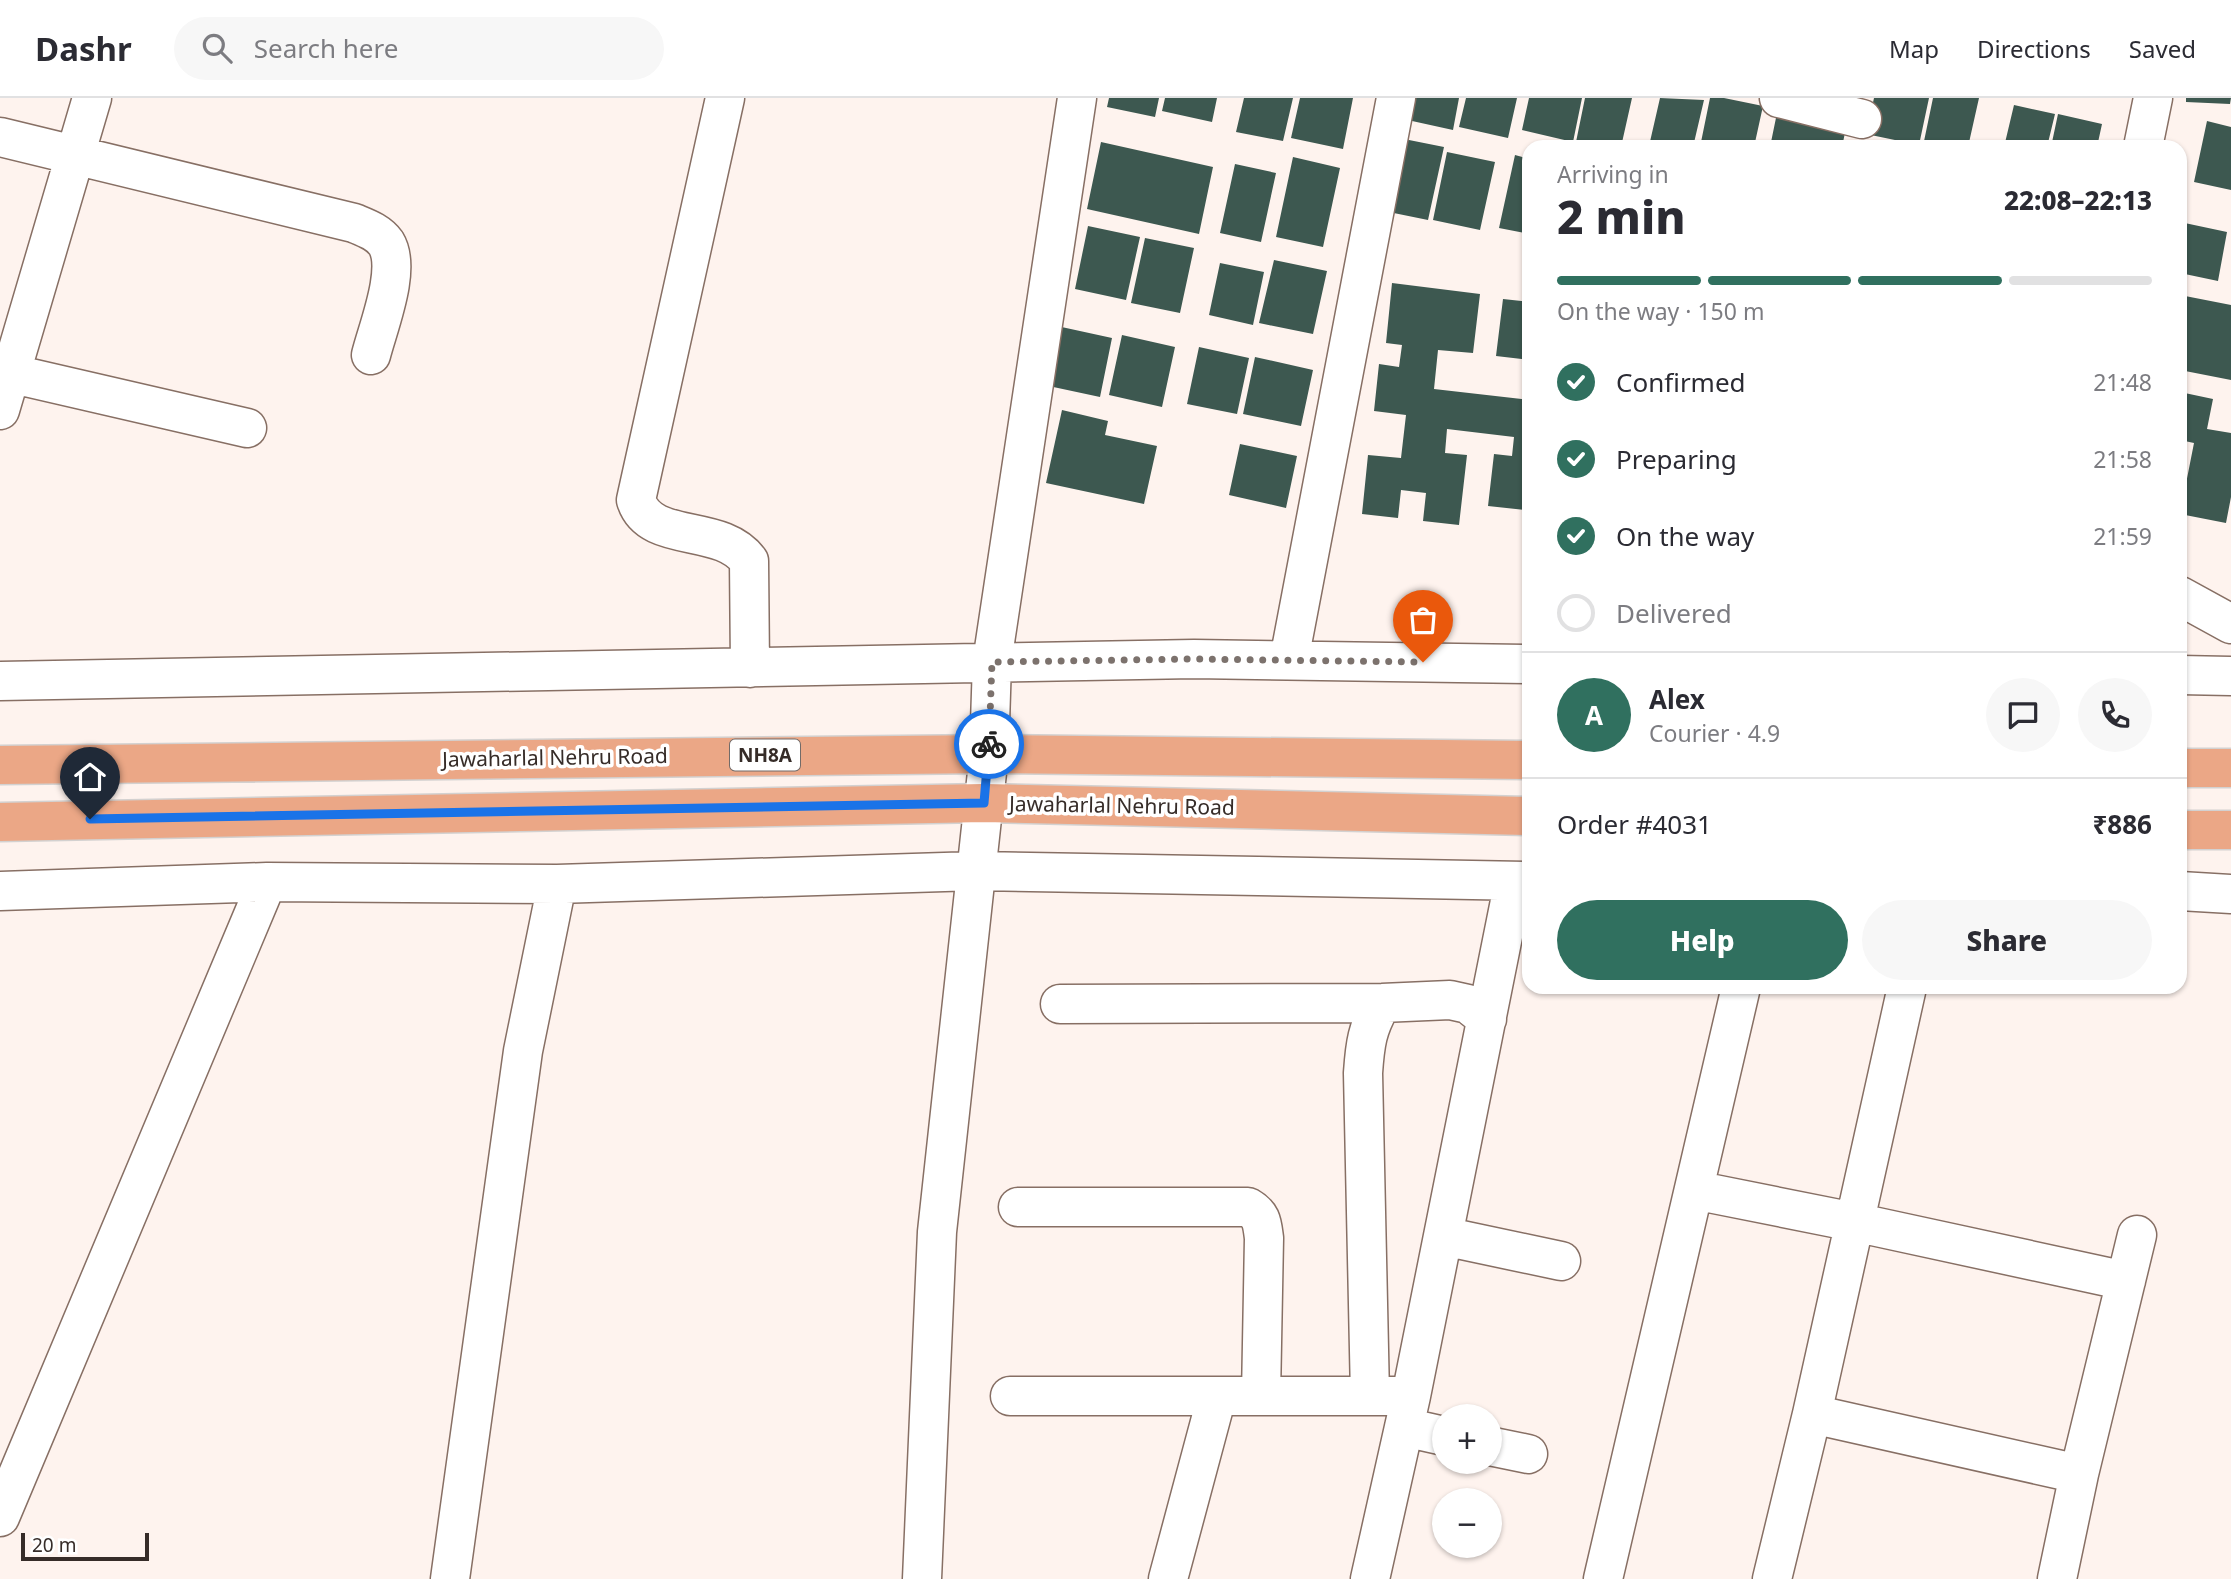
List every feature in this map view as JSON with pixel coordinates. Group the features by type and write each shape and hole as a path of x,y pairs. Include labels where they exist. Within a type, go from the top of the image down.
{"main road":[{"name":"Jawaharlal Nehru Road","path":"0,765 989,754 1522,760"},
{"path":"2187,768 2231,768"},
{"name":"Jawaharlal Nehru Road","path":"0,822 984,803 1522,816"},
{"path":"2187,830 2231,830"}],"street":[{"path":"0,410 5,372 92,98"},
{"path":"725,98 636,500 639,510 649,521 728,542 749,561 750,668"},
{"path":"922,1579 937,1232 989,754 992,662 1077,98"},
{"path":"1289,660 1396,98"},
{"path":"1779,98 1862,119"},
{"path":"2144,140 2153,98"},
{"path":"0,137 354,223 376,233 387,245 393,271 371,355"},
{"path":"5,372 247,428"},
{"path":"2187,600 2231,624"},
{"path":"0,681 1194,659 1522,664"},
{"path":"2187,675 2231,676"},
{"path":"0,891 267,882 557,884 976,871 1522,881 1486,1019 1408,1412 1370,1579"},
{"path":"0,1517 267,882"},
{"path":"450,1579 523,1051 557,884"},
{"path":"2187,891 2231,894"},
{"path":"1603,1579 1739,994"},
{"path":"1772,1579 1812,1414 1905,994"},
{"path":"1060,1004 1382,1003 1450,1000 1468,1004 1486,1019"},
{"path":"1370,1396 1363,1073 1365,1044 1371,1021 1382,1003"},
{"path":"1694,1190 2126,1281"},
{"path":"1018,1207 1248,1207 1257,1212 1262,1222 1264,1238 1261,1396"},
{"path":"2057,1579 2079,1474 2137,1234"},
{"path":"1443,1236 1561,1261"},
{"path":"1010,1396 1370,1396 1408,1412 1432,1428"},
{"path":"1168,1579 1217,1396"},
{"path":"1812,1414 2079,1474"},
{"path":"1502,1449 1528,1454"}],"building":[{"path":"1109,98 1159,98 1155,117 1107,107"},
{"path":"1165,98 1217,98 1212,122 1162,111"},
{"path":"1244,98 1293,98 1283,141 1236,132"},
{"path":"1300,98 1353,98 1343,149 1291,138"},
{"path":"1407,98 1459,98 1453,130 1403,119"},
{"path":"1466,98 1517,98 1508,138 1459,127"},
{"path":"1529,98 1582,98 1573,140 1522,130"},
{"path":"1585,98 1632,98 1623,140 1576,140"},
{"path":"1660,98 1704,100 1695,140 1650,140"},
{"path":"1710,98 1763,106 1756,140 1701,140"},
{"path":"1874,98 1929,98 1920,140 1895,140 1866,134"},
{"path":"1933,98 1979,98 1970,140 1924,140"},
{"path":"2186,98 2231,98 2230,104 2186,102"},
{"path":"2014,105 2055,114 2049,140 2006,140"},
{"path":"1777,113 1846,128 1843,140 1771,140"},
{"path":"2058,114 2102,124 2099,140 2052,140"},
{"path":"2207,121 2231,127 2231,190 2194,182"},
{"path":"1394,137 1444,147 1428,220 1379,210"},
{"path":"1101,142 1213,167 1199,234 1087,209"},
{"path":"1447,152 1495,162 1480,230 1433,220"},
{"path":"1515,155 1522,157 1522,232 1499,228"},
{"path":"1293,157 1340,168 1323,247 1276,237"},
{"path":"1235,164 1276,173 1261,242 1220,233"},
{"path":"2187,223 2227,232 2218,281 2187,274"},
{"path":"1088,226 1140,237 1126,300 1075,289"},
{"path":"1145,238 1194,248 1180,313 1131,303"},
{"path":"1274,260 1327,271 1313,334 1259,323"},
{"path":"1220,263 1264,272 1253,325 1209,315"},
{"path":"1392,283 1480,294 1473,353 1438,350 1434,389 1522,399 1522,510 1488,506 1494,454 1512,456 1514,437 1447,429 1445,453 1467,455 1459,525 1423,521 1426,493 1401,490 1398,518 1362,514 1368,455 1401,458 1406,415 1374,411 1379,364 1399,367 1402,345 1386,343"},
{"path":"2187,296 2231,305 2231,380 2187,371"},
{"path":"1503,299 1522,301 1522,359 1496,356"},
{"path":"1057,326 1112,338 1100,397 1044,385"},
{"path":"1122,335 1175,347 1162,407 1109,395"},
{"path":"1199,347 1249,358 1237,414 1187,404"},
{"path":"1255,357 1313,370 1301,426 1243,414"},
{"path":"2187,393 2213,399 2207,429 2231,433 2231,497 2226,523 2187,515 2187,478 2194,443 2187,442"},
{"path":"1062,410 1108,421 1105,435 1157,446 1144,504 1046,483"},
{"path":"1240,444 1297,456 1286,508 1229,495"}],"way so far":[{"path":"989,744 992,662 1194,659 1423,662"}],"route":[{"path":"90,819 984,803 989,744"}]}
